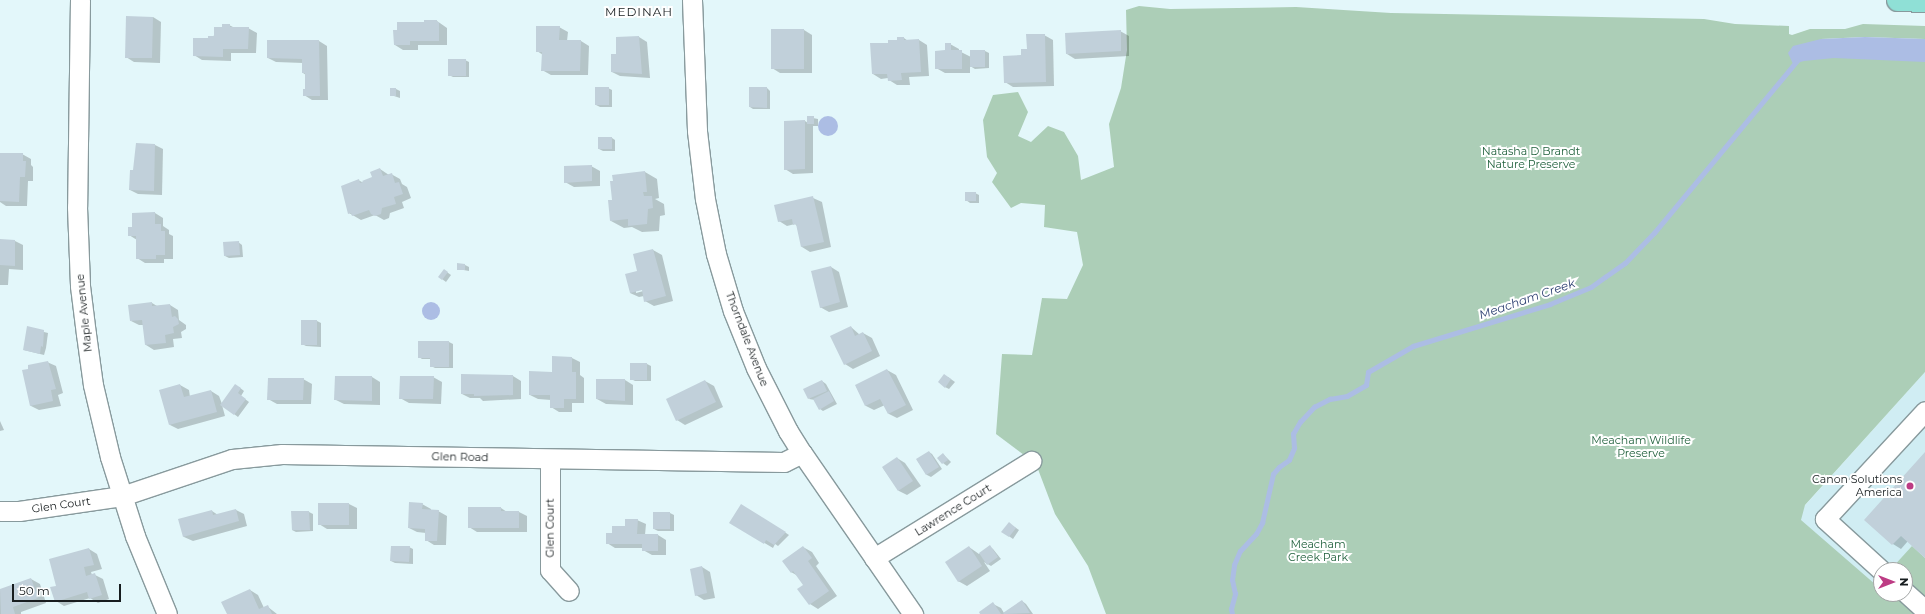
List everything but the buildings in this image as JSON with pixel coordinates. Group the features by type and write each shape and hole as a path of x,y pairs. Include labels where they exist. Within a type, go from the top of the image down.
{"main road":[{"path":"1898,0 1925,1"}],"street":[{"name":"Maple Avenue","path":"80,0 77,207 80,286 93,385 110,456 122,496 135,536 167,614"},
{"name":"Thorndale Avenue","path":"692,0 697,131 705,199 716,254 733,311 769,396 802,453 913,614"},
{"path":"1873,563 1825,519 1925,411"},
{"name":"Glen Road","path":"122,496 232,459 282,454 784,462 802,453"},
{"name":"Glen Court","path":"550,459 550,570 569,591"},
{"name":"Lawrence Court","path":"874,558 1031,461"},
{"name":"Glen Court","path":"0,511 19,511 122,496"},
{"path":"1913,599 1925,610"}],"shaded area":[{"path":"1925,372 1925,614 1890,614 1877,602 1913,602 1913,562 1873,562 1873,598 1791,521"}],"green space":[{"path":"1139,6 1170,9 1296,7 1391,13 1704,19 1735,24 1789,26 1789,34 1792,35 1810,29 1845,29 1863,24 1925,26 1925,39 1865,37 1821,39 1925,49 1925,372 1805,505 1801,520 1873,582 1873,602 1904,602 1917,614 1106,614 1088,566 1055,514 1036,464 996,434 1002,354 1032,355 1042,298 1067,299 1083,265 1077,232 1044,227 1045,205 1021,203 1011,208 992,182 997,173 987,157 983,120 993,95 1018,92 1028,112 1018,136 1031,142 1048,126 1064,132 1078,156 1081,180 1114,167 1109,124 1121,88 1127,50 1126,10"},
{"path":"1912,546 1925,558 1925,600 1913,589 1913,562 1897,562"}],"water":[{"path":"1865,37 1925,39 1925,62 1834,58 1804,61 1793,64 1788,53 1793,46 1821,39"},
{"path":"828,116 835,119 838,126 835,133 828,136 821,133 818,126 821,119"},
{"path":"431,302 437,305 440,311 437,317 431,320 425,317 422,311 425,305"}],"waterway":[{"name":"Meacham Creek","path":"1232,614 1231,609 1235,594 1232,580 1234,565 1240,551 1256,534 1262,523 1273,474 1279,467 1289,460 1294,448 1293,434 1300,422 1314,407 1330,399 1347,396 1366,385 1368,372 1413,346 1550,304 1591,287 1625,263 1654,233 1797,61"}],"place":[{"name":"Canon Solutions America","path":"1910,486"}],"district":[{"name":"MEDINAH","path":"639,12"}],"park label":[{"name":"Natasha D Brandt Nature Preserve","path":"1531,158"},
{"name":"Meacham Wildlife Preserve","path":"1641,447"},
{"name":"Meacham Creek Park","path":"1318,551"}]}
